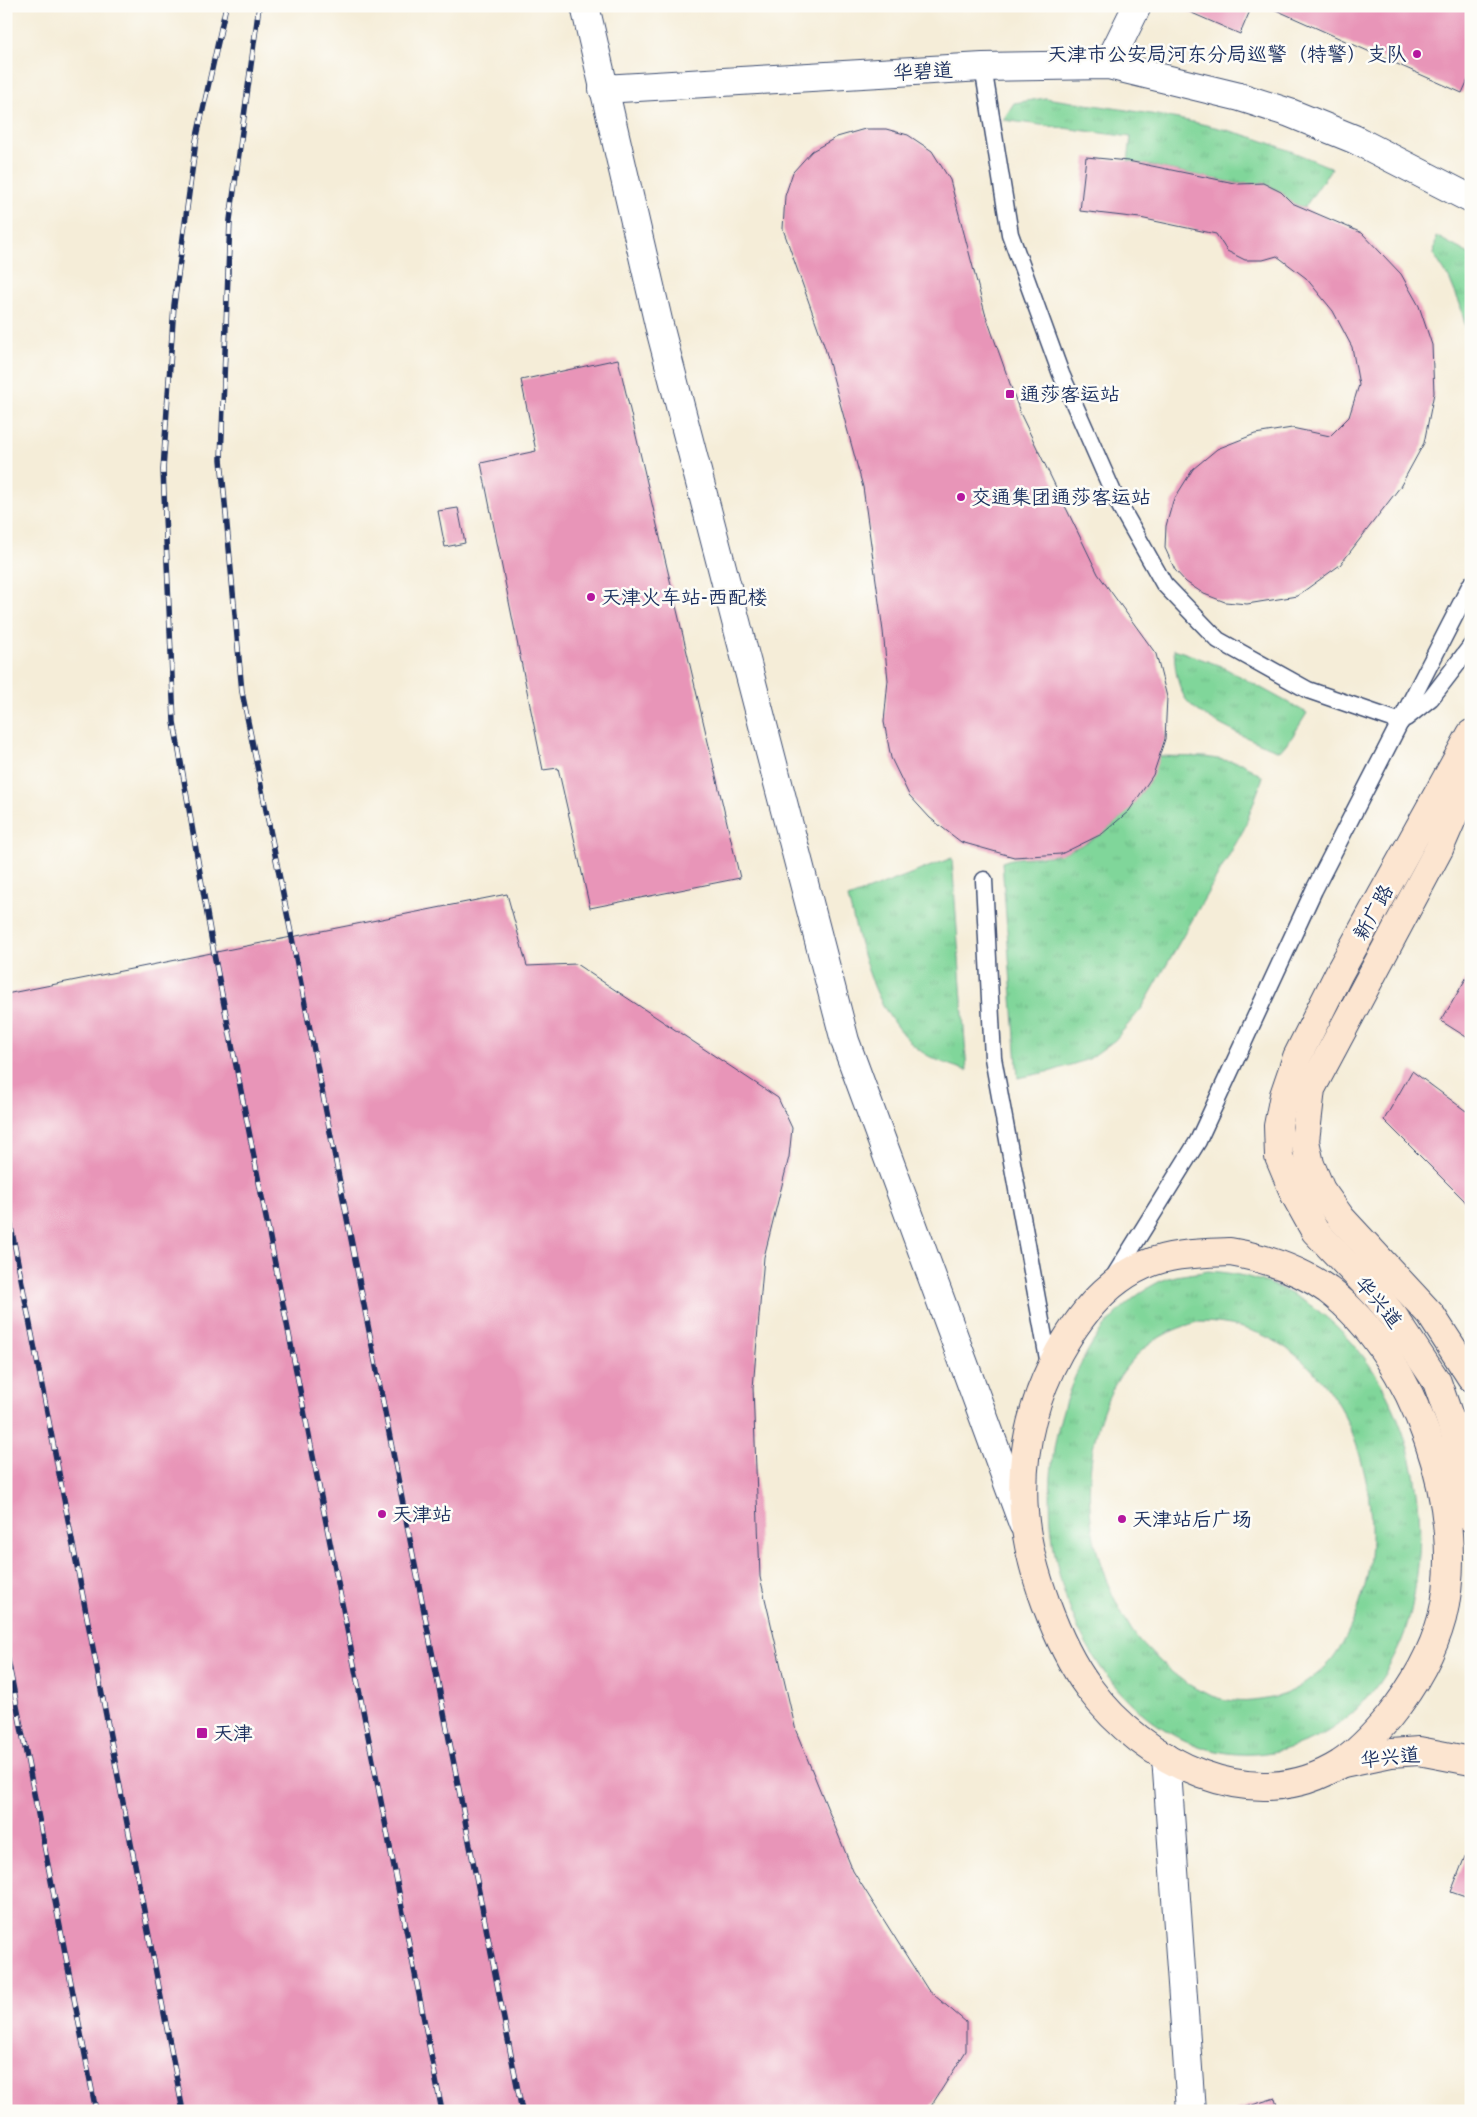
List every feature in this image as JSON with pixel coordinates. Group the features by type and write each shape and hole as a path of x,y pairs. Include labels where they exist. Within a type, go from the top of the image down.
{"main road":[{"name":"新广路","path":"1284,1095 1297,1057 1339,973 1471,734"},
{"path":"1471,775 1435,857 1311,1089 1305,1141 1310,1164 1321,1190 1341,1218 1431,1315 1471,1378"},
{"name":"华兴道","path":"1284,1095 1278,1126 1279,1157 1295,1195 1315,1231 1377,1296 1437,1382 1455,1434 1471,1518"},
{"path":"1230,1252 1264,1258 1296,1271 1329,1291 1384,1350 1417,1409 1436,1465 1447,1522 1447,1587 1443,1615 1425,1664 1405,1697 1376,1733 1339,1764 1305,1779 1279,1785 1248,1786 1212,1778 1166,1757 1136,1738 1089,1688 1054,1626 1027,1537 1024,1488 1029,1429 1050,1370 1081,1316 1106,1288 1125,1276 1167,1257 1230,1252"},
{"name":"华兴道","path":"1339,1764 1390,1753 1418,1751 1471,1761"}],"street":[{"path":"585,6 659,325 845,1041 1027,1537"},
{"path":"1108,65 1137,6"},
{"name":"华碧道","path":"603,90 983,67 1108,65 1240,97 1290,113 1354,139 1471,199"},
{"path":"1166,1757 1192,2111"}],"lane":[{"path":"983,67 1010,234 1061,374 1116,499 1164,584 1218,640 1308,690 1401,722"},
{"path":"1106,1288 1198,1141 1310,898 1471,584"},
{"path":"1401,722 1431,698 1471,646"},
{"path":"984,880 993,1058 1050,1370"}],"green space":[{"path":"1045,98 1146,113 1220,128 1267,142 1332,168 1304,208 1292,203 1281,192 1263,183 1239,184 1128,161 1131,137 1003,120 1014,103"},
{"path":"1436,236 1471,255 1471,365 1468,337 1460,304 1449,278 1434,255"},
{"path":"1174,649 1221,666 1307,713 1292,737 1280,751 1244,736 1214,721 1191,705 1185,698 1178,680"},
{"path":"1159,756 1205,757 1242,763 1263,777 1244,829 1142,1008 1115,1040 1089,1059 1052,1071 1018,1078 1002,862 1017,858 1062,853 1079,846 1109,828 1134,803 1152,773"},
{"path":"952,858 967,1071 941,1062 923,1053 903,1034 890,1017 871,979 848,898"},
{"path":"1208,1271 1261,1281 1307,1303 1345,1335 1376,1375 1399,1421 1413,1471 1420,1523 1417,1574 1408,1624 1393,1659 1372,1693 1343,1721 1327,1732 1289,1748 1254,1754 1219,1752 1186,1741 1155,1723 1121,1692 1093,1656 1073,1616 1059,1572 1051,1527 1051,1481 1057,1436 1069,1392 1088,1350 1104,1327 1141,1292 1168,1278","holes":["1197,1322 1241,1327 1278,1343 1309,1367 1334,1398 1353,1434 1365,1474 1371,1516 1370,1557 1366,1583 1352,1624 1332,1660 1311,1679 1289,1692 1266,1699 1233,1701 1207,1694 1183,1681 1135,1635 1110,1589 1103,1570 1092,1525 1090,1497 1095,1439 1103,1411 1115,1385 1130,1362 1161,1337"]}],"building":[{"path":"1187,6 1252,6 1240,34 1185,10"},
{"path":"1267,6 1461,6 1471,10 1471,73 1462,93"},
{"name":"交通集团通莎客运站","path":"865,129 886,129 908,135 932,151 950,180 985,313 1021,415 1098,574 1156,654 1167,697 1165,739 1153,775 1129,811 1102,834 1061,854 1014,857 961,842 930,818 909,795 891,758 884,722 888,680 883,631 863,487 825,348 783,229 785,196 793,172 812,151 837,137"},
{"path":"1086,157 1128,161 1239,184 1263,183 1281,192 1292,203 1362,233 1401,274 1419,306 1432,345 1434,393 1424,443 1400,487 1340,565 1297,596 1247,604 1225,602 1204,594 1186,582 1175,570 1165,548 1166,526 1173,501 1193,469 1217,449 1255,434 1292,428 1330,436 1349,417 1359,385 1352,347 1333,311 1306,278 1277,256 1263,260 1245,260 1227,251 1216,234 1140,218 1080,211"},
{"name":"天津火车站-西配楼","path":"618,359 740,878 590,908 558,768 543,770 481,463 536,451 521,380"},
{"path":"458,508 465,543 445,547 438,511"},
{"name":"天津站","path":"507,894 527,966 576,964 778,1098 792,1128 789,1157 764,1257 753,1388 760,1577 796,1731 853,1871 928,1990 966,2022 966,2051 928,2111 6,2111 6,994"},
{"path":"1471,970 1471,1040 1441,1021"},
{"path":"1412,1071 1466,1111 1471,1104 1471,1210 1464,1200 1384,1120"},
{"path":"1466,1854 1471,1856 1471,1899 1451,1892"},
{"path":"1275,2098 1279,2111 1236,2111 1236,2110"}],"railway":[{"path":"226,6 196,141 174,305 163,470 174,722 214,954 442,2111"},
{"path":"259,6 230,220 221,459 242,692 522,2111"},
{"path":"6,1201 183,2111"},
{"path":"6,1650 96,2111"}],"place":[{"name":"天津市公安局河东分局巡警（特警）支队","path":"1417,54"},
{"name":"通莎客运站","path":"1010,394"},
{"name":"交通集团通莎客运站","path":"961,497"},
{"name":"天津火车站-西配楼","path":"591,597"},
{"name":"天津站","path":"382,1514"},
{"name":"天津站后广场","path":"1122,1519"},
{"name":"天津","path":"202,1733"}]}
